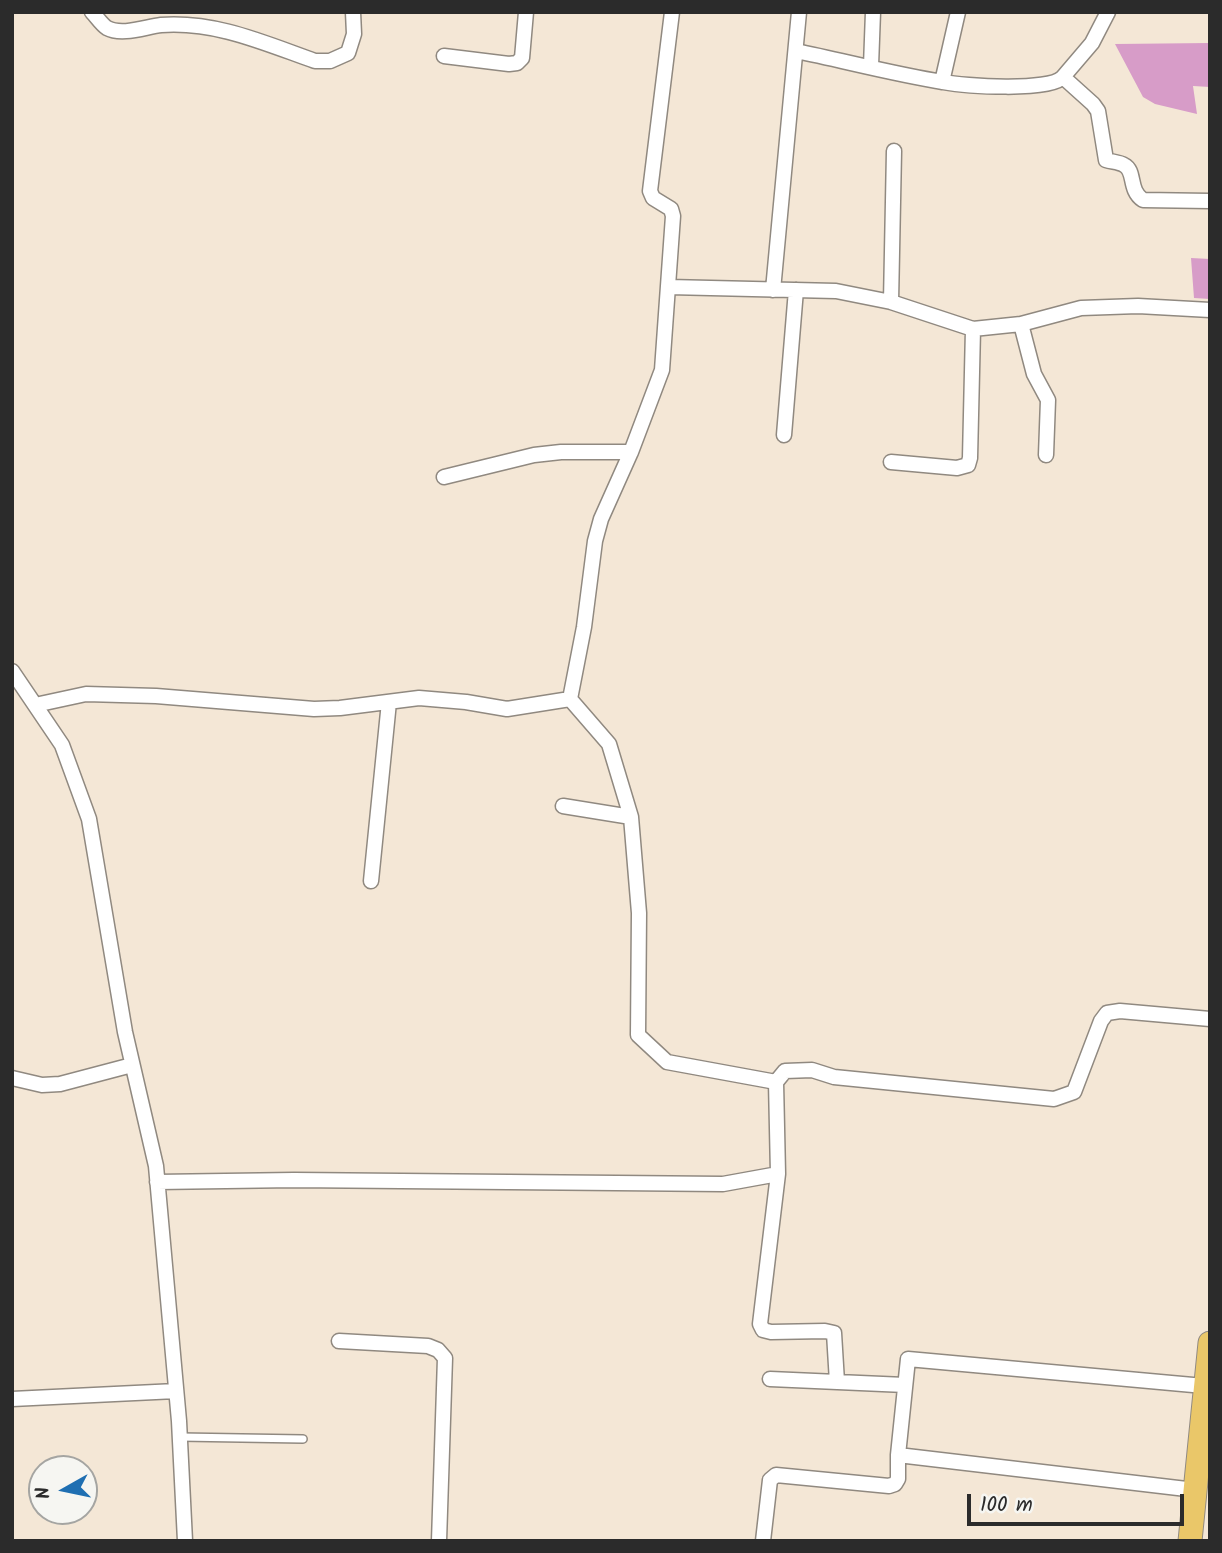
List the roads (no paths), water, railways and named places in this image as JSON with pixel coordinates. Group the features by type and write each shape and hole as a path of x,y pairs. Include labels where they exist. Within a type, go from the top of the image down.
{"highway":[{"path":"1190,1541 1210,1343"}],"street":[{"path":"92,12 105,27 115,31 162,25 210,27 229,30 315,61 322,61 348,53 354,34 354,12"},
{"path":"443,56 517,63 522,58 526,12"},
{"path":"570,699 584,627 595,541 601,519 631,452 662,370 673,216 671,209 653,198 650,191 672,12"},
{"path":"773,290 799,12"},
{"path":"871,66 873,12"},
{"path":"942,82 958,12"},
{"path":"796,51 942,82 1042,86 1059,81 1063,77 1092,43 1108,12"},
{"path":"1063,77 1093,104 1100,119 1106,160 1129,169 1133,191 1137,196 1143,200 1210,201"},
{"path":"891,302 894,151"},
{"path":"669,287 836,291 891,302 973,329 1021,324 1081,308 1138,306 1210,310"},
{"path":"784,435 796,290"},
{"path":"1021,324 1034,374 1048,400 1046,454"},
{"path":"891,462 957,468 968,465 973,329"},
{"path":"444,477 534,455 561,452 631,452"},
{"path":"12,671 62,745 89,819 125,1032 158,1182 180,1437 185,1541"},
{"path":"34,705 86,694 156,696 314,709 418,698 507,709 570,699"},
{"path":"570,699 609,744 631,817 639,913 638,1035 667,1062 776,1082"},
{"path":"371,881 389,702"},
{"path":"564,806 631,817"},
{"path":"837,1382 834,1333 771,1332 763,1330 760,1324 778,1174 776,1082 785,1071 811,1070 834,1077 1054,1099 1074,1092 1101,1021 1107,1013 1120,1011 1210,1019"},
{"path":"12,1078 42,1085 60,1084 132,1065"},
{"path":"158,1182 294,1180 723,1184 778,1174"},
{"path":"338,1341 428,1346 438,1349 445,1358 439,1541"},
{"path":"763,1541 772,1477 783,1474 889,1486 895,1484 898,1479 908,1360 1204,1385"},
{"path":"770,1379 905,1385"},
{"path":"12,1399 176,1391"},
{"path":"898,1455 1195,1490"}],"lane":[{"path":"180,1437 303,1439"}]}
